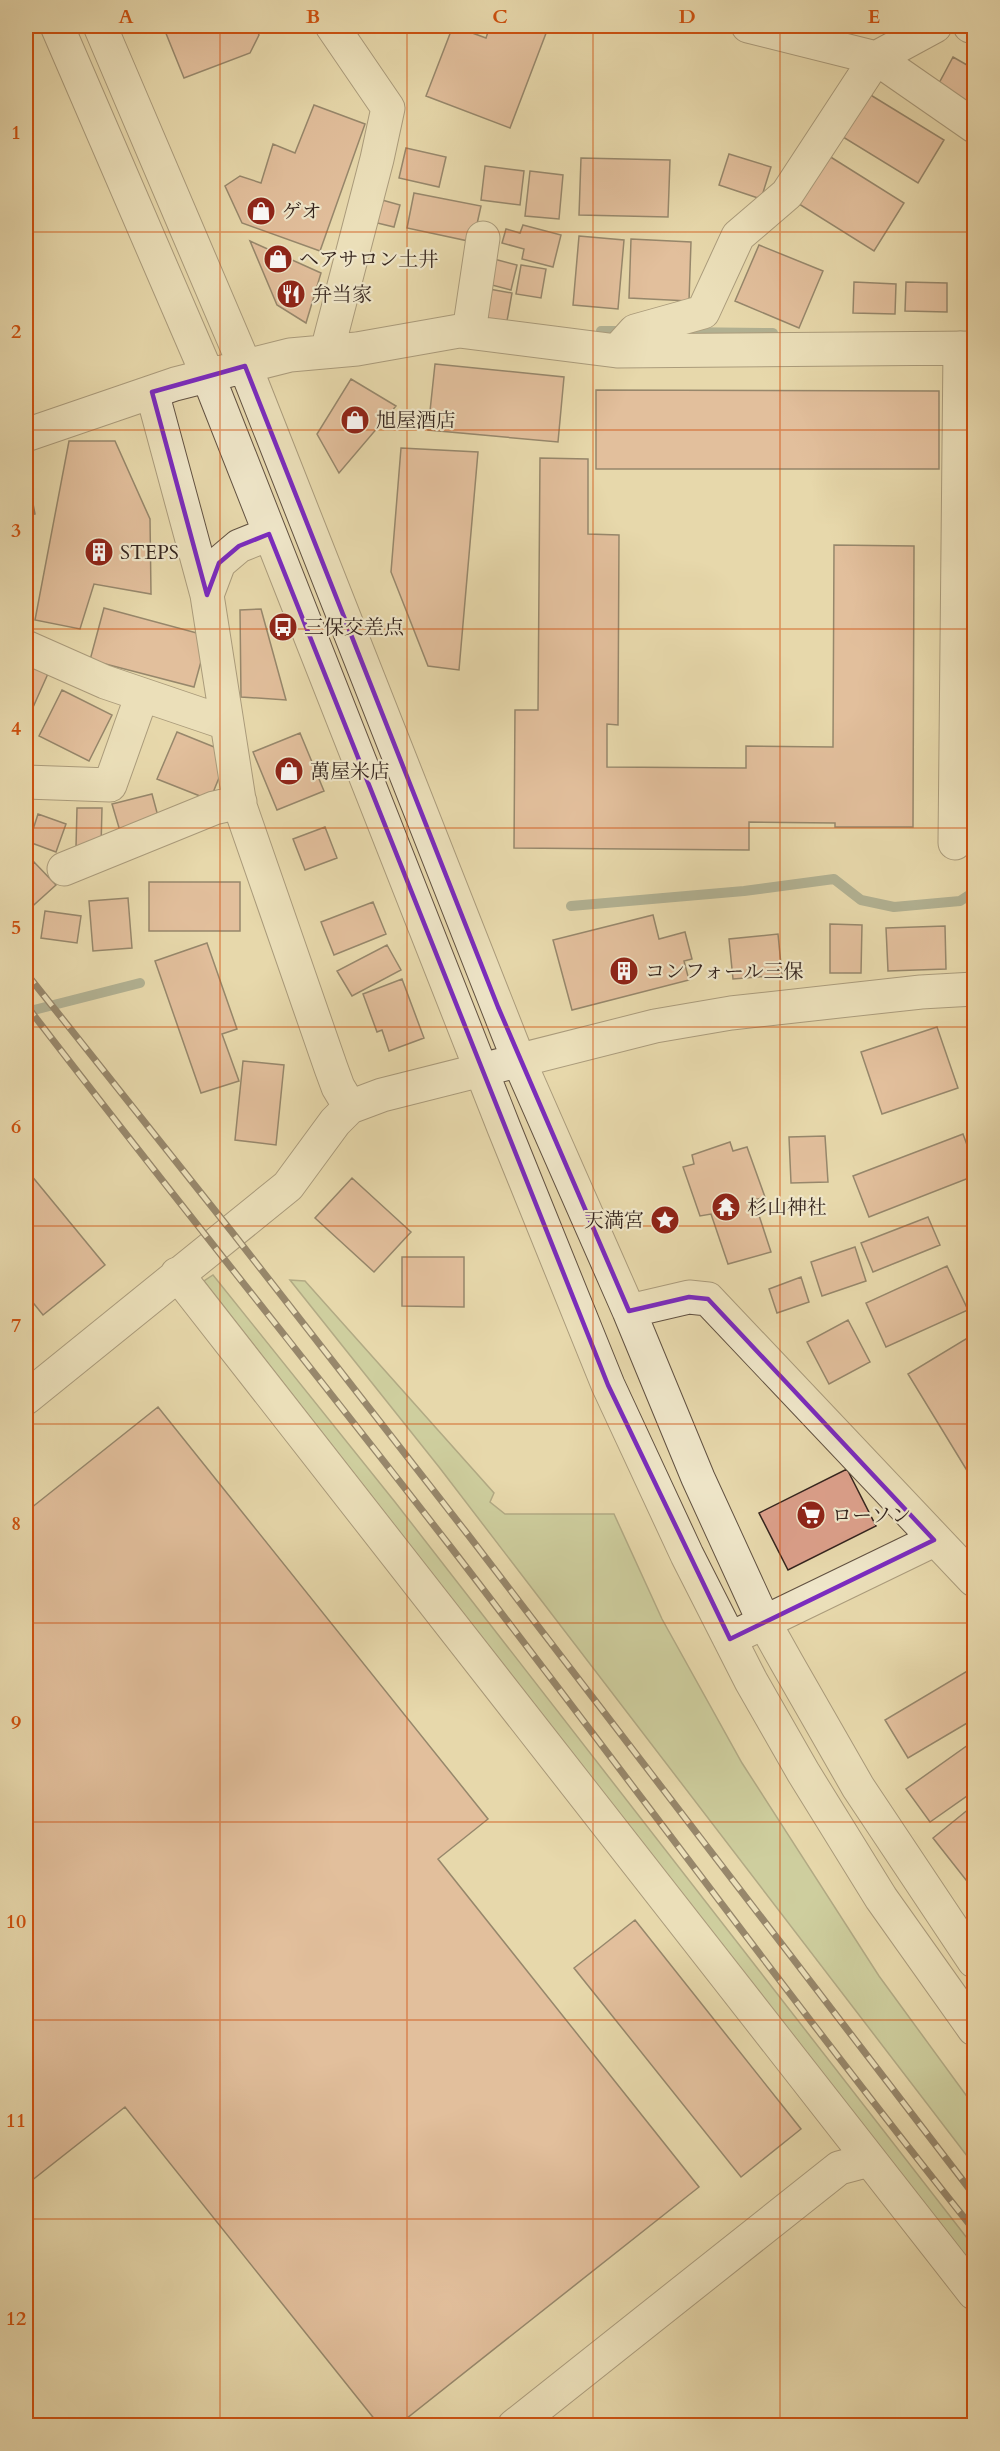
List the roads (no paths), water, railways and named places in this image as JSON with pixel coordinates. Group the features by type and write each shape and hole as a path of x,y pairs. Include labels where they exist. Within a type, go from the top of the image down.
{"street":[{"path":"57,26 208,376 608,1385 687,1555 751,1681 881,1898 975,2029"},
{"path":"100,26 246,366 519,1061 629,1311 698,1478 764,1622 858,1787 975,1960"},
{"path":"327,351 388,108 332,26"},
{"path":"748,26 876,58 975,126"},
{"path":"617,351 635,331 703,312 738,236 787,194 876,58 935,26"},
{"path":"970,26 975,26"},
{"path":"469,332 483,238"},
{"path":"26,435 152,392 290,355 357,348 459,331 617,351 967,348 955,843"},
{"path":"152,392 207,595 240,802 335,1078 350,1107"},
{"path":"207,595 219,563 239,546 269,534"},
{"path":"26,647 105,682 226,723"},
{"path":"26,782 110,785 142,695"},
{"path":"64,869 214,808 240,802"},
{"path":"26,1398 288,1186 335,1122 350,1107 382,1095 655,1026 731,1013 921,992 975,989"},
{"path":"177,1274 975,2293"},
{"path":"629,1311 689,1297 708,1299 934,1540 975,1580"},
{"path":"730,1639 934,1540"},
{"path":"514,2426 839,2169 869,2160"}],"waterway":[{"path":"601,331 626,331"},
{"path":"678,332 773,333"},
{"path":"571,906 744,891 834,879 861,900 894,907 960,901 974,892"},
{"path":"26,1012 140,983"}],"railway":[{"path":"26,973 469,1536 974,2195"},
{"path":"26,1005 453,1550 777,1976 974,2230"}],"place":[{"name":"ゲオ","path":"261,211"},
{"name":"ヘアサロン土井","path":"278,259"},
{"name":"弁当家","path":"291,294"},
{"name":"旭屋酒店","path":"355,420"},
{"name":"STEPS","path":"99,552"},
{"name":"三保交差点","path":"283,627"},
{"name":"萬屋米店","path":"289,771"},
{"name":"コンフォール三保","path":"624,971"},
{"name":"杉山神社","path":"726,1207"},
{"name":"天満宮","path":"665,1220"},
{"name":"ローソン","path":"811,1515"}]}
